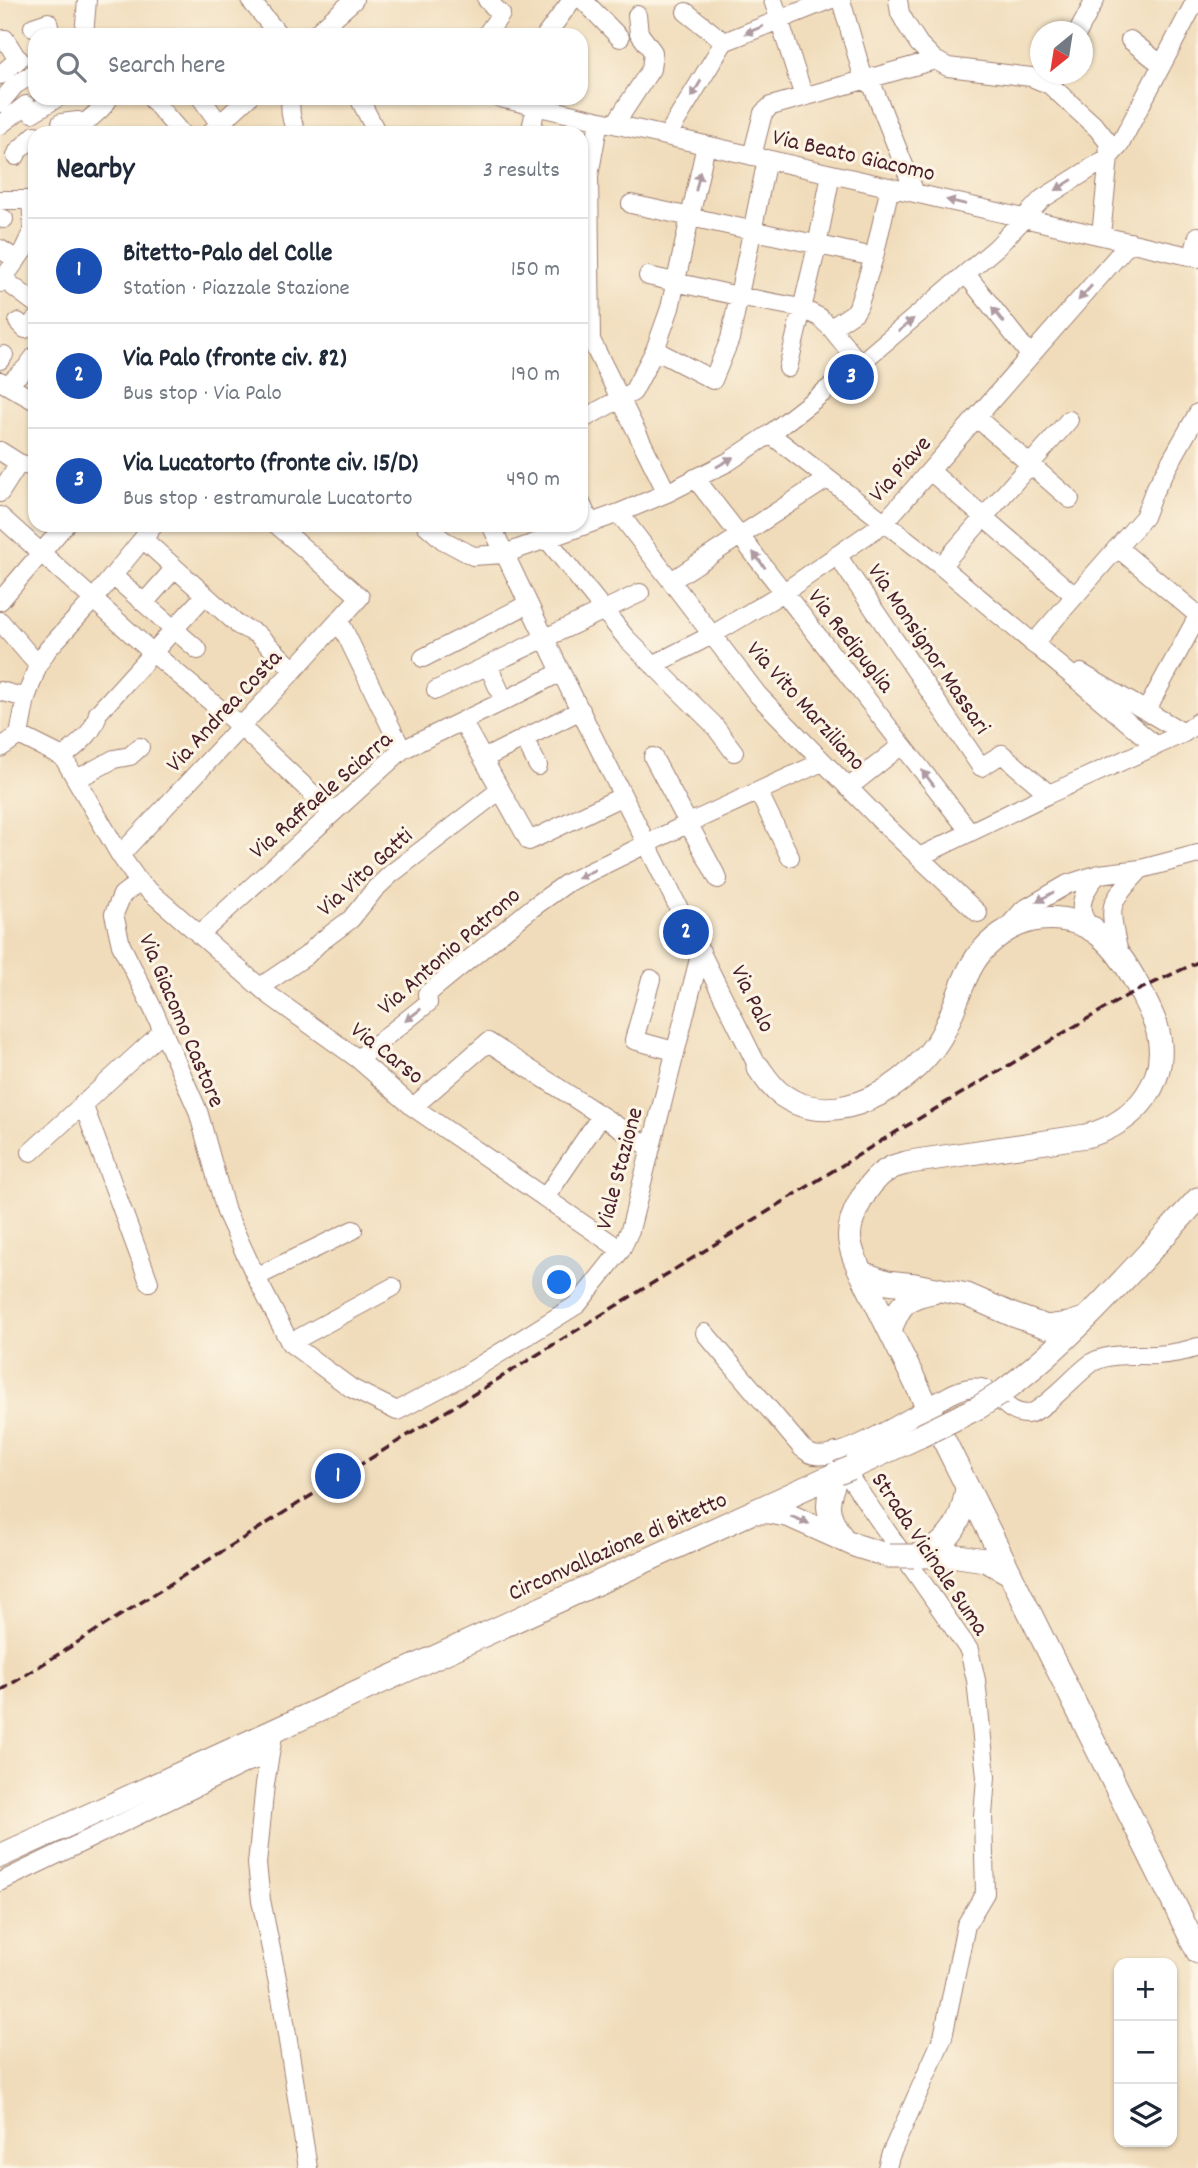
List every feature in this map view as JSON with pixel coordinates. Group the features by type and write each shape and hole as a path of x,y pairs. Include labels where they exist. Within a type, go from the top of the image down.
{"main road":[{"name":"Via Palo","path":"758,1067 782,1095 800,1104 820,1109 842,1108 884,1091 908,1075 926,1057 941,1037 975,961 1001,934 1027,922 1041,919 1065,921 1090,929 1119,953"},
{"path":"944,1290 908,1298 886,1299 862,1273 852,1253 849,1238 851,1223 863,1198 870,1186 890,1169 910,1162 1095,1134 1118,1124 1131,1114 1150,1091 1159,1060 1157,1027 1119,953"},
{"name":"Circonvallazione di Bitetto","path":"0,1856 754,1512 842,1464 920,1436 979,1407 1027,1373 1084,1319 1198,1199"},
{"path":"880,1290 944,1290 967,1295 1047,1327 1084,1319"},
{"path":"880,1290 890,1330 967,1488 991,1552 1009,1573 1198,1952"},
{"path":"890,1330 899,1309 908,1298"},
{"path":"1013,1315 1031,1334 1034,1344 1034,1356 1027,1373"},
{"path":"842,1464 829,1493 827,1505 828,1515 842,1539"},
{"path":"925,1553 948,1538 957,1524 967,1488"},
{"path":"754,1512 790,1516 829,1535 889,1556 925,1553 969,1544 991,1552"}],"street":[{"path":"85,28 87,0"},
{"path":"250,0 273,28"},
{"path":"322,28 354,0"},
{"path":"487,0 501,14 491,28"},
{"path":"551,28 572,0"},
{"path":"583,0 620,38"},
{"path":"773,0 804,97"},
{"path":"667,136 724,42 829,0"},
{"path":"841,0 864,80 873,87 915,193"},
{"path":"898,0 900,13 906,24 919,44 935,61 948,67 1030,77"},
{"path":"1084,21 1095,0"},
{"path":"588,518 590,522 619,513 667,493 728,462 770,434 860,364 966,274 997,247 1042,199 1109,157 1119,146 1196,0"},
{"path":"686,12 724,42"},
{"path":"588,212 589,176 607,123 651,69 653,52 639,33 637,15"},
{"path":"33,27 48,22 49,28"},
{"path":"0,75 25,56 5,39 1,40"},
{"path":"1130,40 1162,65"},
{"path":"655,350 713,380 730,340 752,231 763,113 771,106 935,61"},
{"path":"0,103 15,85 28,77"},
{"path":"1057,84 1108,142 1109,157 1101,236"},
{"path":"0,125 26,105 32,113 45,105"},
{"path":"84,126 105,105"},
{"path":"157,105 175,126"},
{"path":"205,105 218,126"},
{"path":"224,126 242,105"},
{"path":"290,105 294,126"},
{"path":"363,105 373,126"},
{"name":"Via Beato Giacomo","path":"528,105 1195,257"},
{"path":"532,126 536,107"},
{"path":"58,126 78,121 80,126"},
{"path":"16,156 28,143"},
{"path":"588,416 634,392 655,350 670,308 706,145"},
{"path":"788,368 831,174"},
{"path":"831,328 855,312 874,257 890,187"},
{"path":"0,200 28,200"},
{"path":"631,204 874,257"},
{"path":"1195,257 1198,236"},
{"name":"Via Piave","path":"653,665 712,635 784,592 884,523 1130,242"},
{"path":"1,244 17,260"},
{"path":"28,244 17,260 7,287 28,299"},
{"path":"966,274 1030,355"},
{"path":"648,276 801,308 819,317 831,328 860,364"},
{"path":"588,306 591,340 589,353 621,400 667,493"},
{"path":"28,363 3,383 28,397"},
{"path":"1033,644 1144,517 1154,491 1198,413"},
{"path":"976,418 1070,499"},
{"path":"941,566 1069,420"},
{"path":"770,434 941,566 1156,746"},
{"path":"0,452 27,466 0,493"},
{"path":"930,471 1075,596"},
{"name":"Via Redipuglia","path":"695,478 970,832"},
{"path":"671,581 827,479"},
{"name":"Via Vito Marziliano","path":"619,513 758,695 848,788 978,913"},
{"path":"0,516 153,653 240,726 332,812"},
{"path":"0,601 59,532"},
{"path":"0,748 19,735 26,698 38,665 48,649 150,532"},
{"name":"Via Andrea Costa","path":"120,855 360,597 285,532"},
{"path":"434,532 473,556 505,554 565,532"},
{"name":"Via Palo","path":"494,532 561,672 758,1067"},
{"path":"547,539 626,638 713,724 734,752"},
{"path":"144,540 236,623 257,634 294,670"},
{"path":"1118,548 1198,615 1146,711"},
{"name":"Via Monsignor Massari","path":"837,555 981,767 1002,754 1049,794"},
{"path":"144,603 175,568"},
{"path":"113,576 198,650"},
{"path":"436,690 640,593"},
{"path":"63,757 90,733 96,724 98,713 205,595"},
{"path":"423,657 528,604"},
{"path":"339,620 402,750"},
{"path":"0,621 38,665"},
{"path":"1033,644 1146,711 1191,728"},
{"path":"488,665 504,701"},
{"name":"Via Raffaele Sciarra","path":"199,935 402,750 561,672"},
{"path":"0,691 26,698"},
{"path":"483,759 580,710"},
{"path":"463,721 529,841 623,796"},
{"path":"919,857 1191,728"},
{"path":"19,735 63,757 120,855 139,882"},
{"path":"523,738 538,766"},
{"path":"848,788 902,745"},
{"path":"77,779 114,760 130,756 140,747"},
{"path":"653,757 718,879"},
{"name":"Via Antonio Patrono","path":"358,1059 428,1003 428,995 567,883 822,762"},
{"name":"Via Vito Gatti","path":"260,987 306,956 351,919 391,874 500,790"},
{"path":"759,793 790,857"},
{"path":"1001,934 1023,910 1068,884 1099,874 1141,869 1198,854"},
{"path":"1099,874 1091,881 1084,895 1082,912 1090,929 1102,920 1141,869"},
{"name":"Via Carso","path":"139,882 260,987 358,1059 413,1107 488,1042 651,1148"},
{"name":"Via Giacomo Castore","path":"139,882 122,895 114,914 121,945 198,1111 226,1212 290,1343"},
{"path":"1113,907 1119,953"},
{"name":"Viale Stazione","path":"290,1343 351,1388 397,1411 463,1376 578,1304 621,1251 630,1230 701,951"},
{"path":"651,979 634,1040 674,1051"},
{"path":"31,1152 163,1031"},
{"path":"83,1104 149,1282"},
{"path":"413,1107 621,1251"},
{"path":"544,1198 601,1116"},
{"path":"256,1277 354,1230"},
{"path":"290,1343 393,1287"},
{"path":"705,1333 802,1448 811,1454 842,1464 848,1448 956,1392 974,1386 987,1389 1015,1410 1025,1414 1032,1413 1095,1360 1177,1353 1198,1348"},
{"name":"Strada Vicinale Suma","path":"842,1464 969,1650 976,1680 986,1777 983,1816 985,1893 966,1925 943,2037 887,2168"},
{"path":"274,1730 257,1864 308,2168"},
{"path":"0,1882 246,1763 269,1755"}],"railway":[{"path":"0,1691 881,1141 1126,996 1198,962"}],"place":[{"name":"Via Lucatorto (fronte civ. 15/D)","path":"851,377"},
{"name":"Via Palo (fronte civ. 82)","path":"686,932"},
{"name":"Bitetto-Palo del Colle","path":"338,1476"}]}
